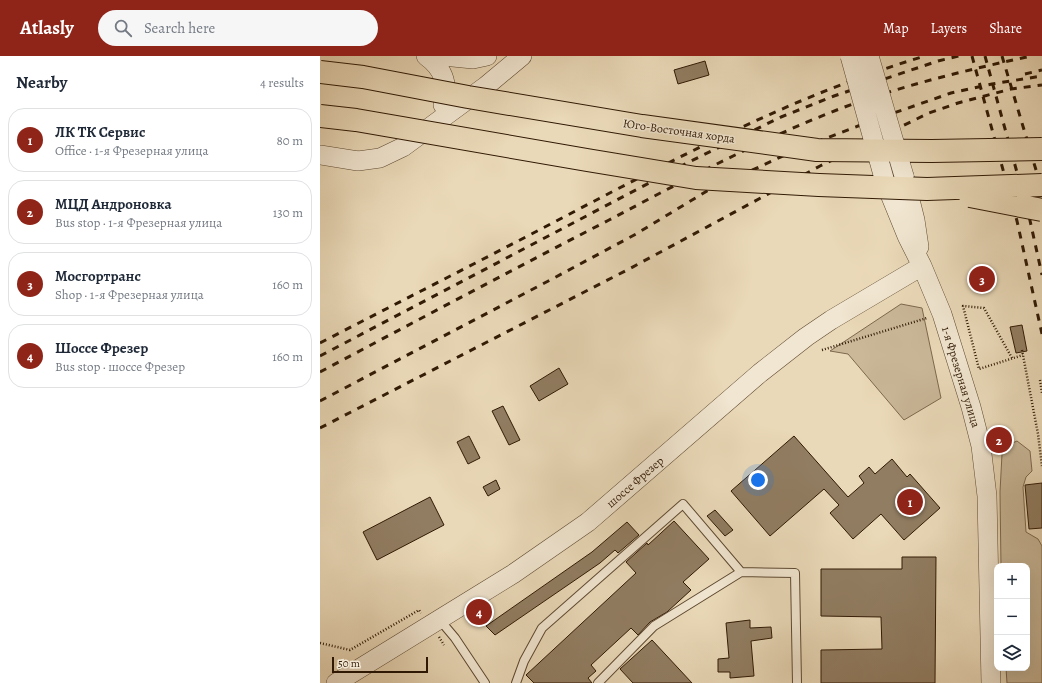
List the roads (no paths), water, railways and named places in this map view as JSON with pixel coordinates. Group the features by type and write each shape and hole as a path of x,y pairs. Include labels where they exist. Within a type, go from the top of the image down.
{"main road":[{"name":"Юго-Восточная хорда","path":"320,72 363,77 468,97 642,126 817,150 932,152 1042,149"},
{"path":"320,116 356,120 696,178 927,189 1042,185"},
{"path":"927,189 1042,210"}],"street":[{"path":"426,56 442,73 446,84 446,93 443,105 431,126"},
{"path":"444,56 473,59 487,56"},
{"path":"320,155 358,161 380,158 403,147 486,86 522,56"},
{"name":"1-я Фрезерная улица","path":"850,56 885,182 907,236 922,266 942,314 971,407 981,446 987,496 990,683"},
{"name":"1-я Фрезерная улица","path":"869,56 904,176 915,220 922,266"},
{"name":"шоссе Фрезер","path":"336,683 438,626 588,522 760,373 806,337 922,266"}],"lane":[{"path":"516,683 524,661 542,628 683,504 741,572"},
{"path":"598,683 654,626 741,572 795,573 797,683"},
{"path":"438,626 455,638 485,683"}],"railway":[{"path":"320,343 623,186 749,124 836,87 880,70 925,56"},
{"path":"320,356 691,161 781,117 834,96 938,61 959,56"},
{"path":"972,56 1017,221 1042,334"},
{"path":"985,56 1029,216 1042,275"},
{"path":"1002,56 1042,190"},
{"path":"320,372 666,190 782,133 842,108 889,92 959,73 1031,56"},
{"path":"1025,74 1042,70"},
{"path":"320,401 636,234 707,191 798,149 871,121 951,93 992,84 1042,76"},
{"path":"320,428 629,269 820,166 929,113 958,103 1011,89 1042,85"}],"place":[{"name":"Мосгортранс","path":"982,279"},
{"name":"МЦД Андроновка","path":"999,440"},
{"name":"ЛК ТК Сервис","path":"910,502"},
{"name":"Шоссе Фрезер","path":"479,612"}]}
